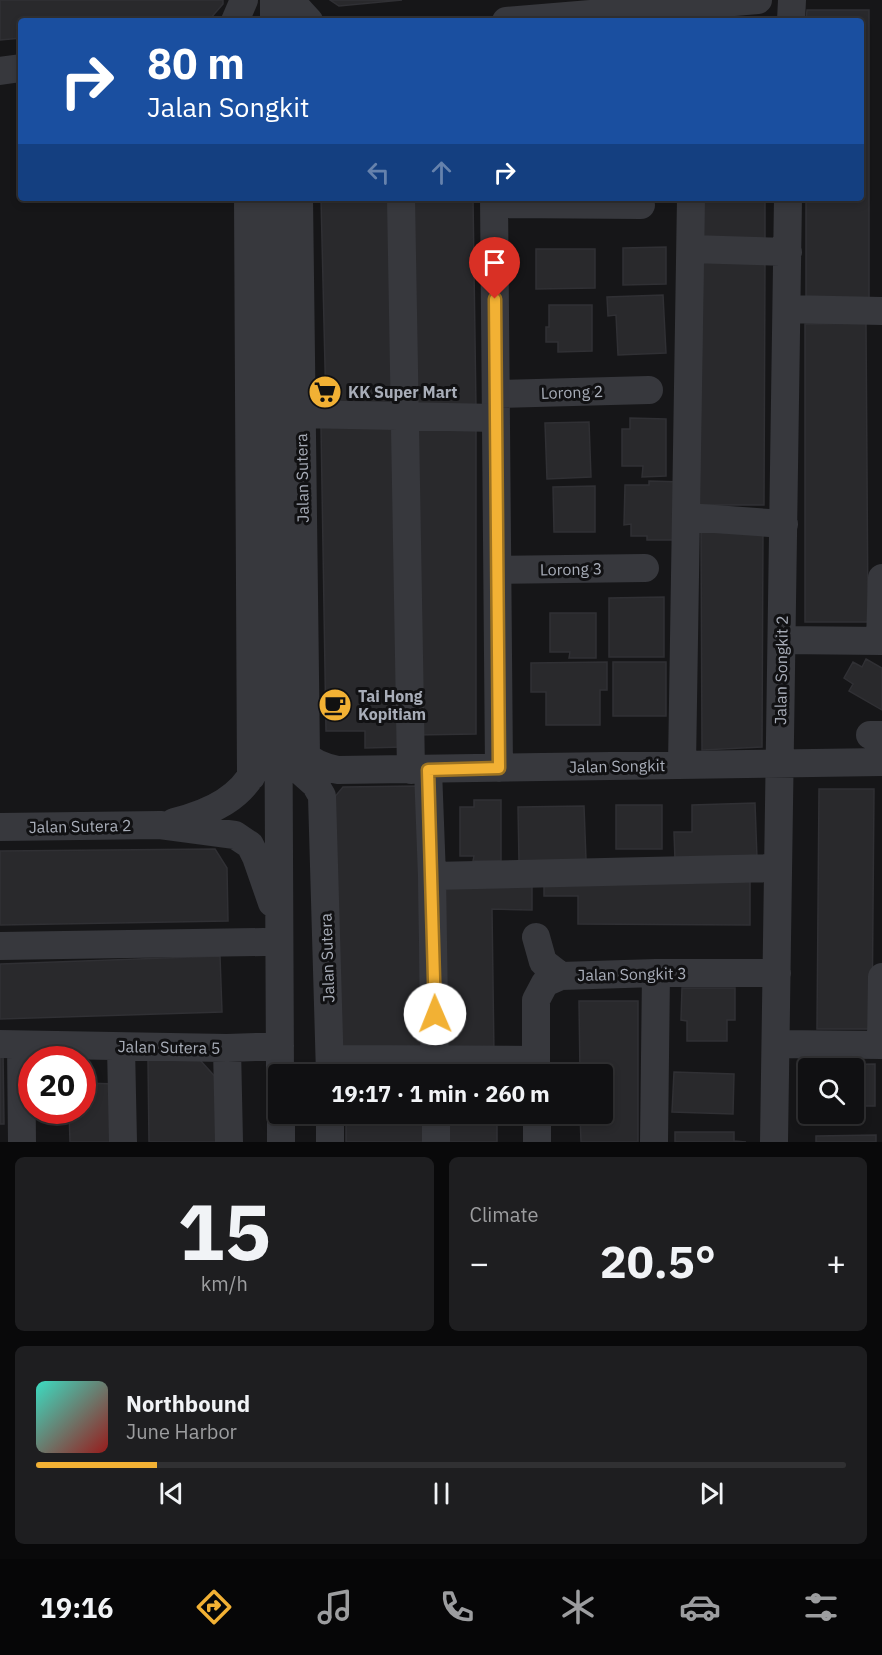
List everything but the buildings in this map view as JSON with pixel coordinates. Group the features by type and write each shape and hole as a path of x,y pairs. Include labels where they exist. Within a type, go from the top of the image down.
{"street":[{"path":"236,18 244,0"},
{"path":"274,0 274,18"},
{"path":"290,0 306,18"},
{"path":"521,18 573,8 758,0"},
{"path":"791,18 792,0"},
{"path":"0,71 18,68"},
{"path":"248,201 251,777"},
{"name":"Jalan Sutera","path":"276,201 279,751 272,935 274,1046 278,1064"},
{"name":"Jalan Sutera","path":"298,201 306,758"},
{"path":"401,201 404,416 420,770 432,876 435,1064"},
{"path":"499,768 494,201 641,205"},
{"path":"682,765 691,201"},
{"name":"Jalan Songkit 2","path":"774,1142 789,201"},
{"path":"691,249 788,252"},
{"path":"787,309 882,311"},
{"path":"248,358 277,356"},
{"name":"Lorong 2","path":"301,414 404,416 649,390"},
{"path":"686,517 784,524"},
{"name":"Lorong 3","path":"498,570 645,568"},
{"path":"782,640 881,641 882,578"},
{"path":"278,684 292,741 306,758"},
{"name":"Jalan Sutera 2","path":"160,825 202,815 225,802 251,777 259,764 278,684"},
{"path":"279,751 315,784 322,796 333,780 352,771"},
{"name":"Jalan Songkit","path":"306,758 328,769 352,771 882,762"},
{"name":"Jalan Sutera","path":"322,796 330,1064"},
{"name":"Jalan Sutera 2","path":"0,827 160,825 235,834 250,845 261,871 272,935"},
{"path":"432,876 778,868"},
{"path":"0,946 272,935"},
{"path":"536,937 543,962 561,976"},
{"path":"654,1142 656,973"},
{"name":"Jalan Songkit 3","path":"536,1064 536,1000 545,983 561,976 777,973"},
{"path":"776,1044 881,1045 882,977"},
{"name":"Jalan Sutera 5","path":"22,1142 10,1044 227,1048 274,1046"},
{"path":"121,1047 123,1142"},
{"path":"227,1048 229,1142"},
{"path":"281,1124 281,1142"},
{"path":"330,1124 330,1142"},
{"path":"436,1124 436,1142"},
{"path":"537,1124 537,1142"}],"place":[{"name":"KK Super Mart","path":"325,392"},
{"name":"Tai Hong Kopitiam","path":"335,705"}],"route":[{"path":"435,1014 428,770 499,768 495,299"}]}
